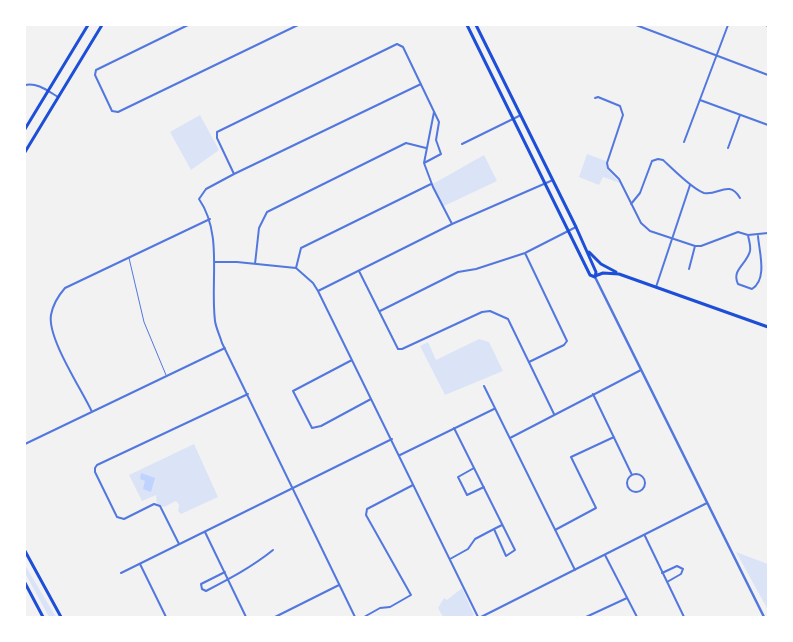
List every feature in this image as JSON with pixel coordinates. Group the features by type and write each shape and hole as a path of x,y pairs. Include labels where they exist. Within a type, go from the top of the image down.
{"main road":[{"path":"25,129 88,25"},
{"path":"25,152 102,25"},
{"path":"467,25 590,275 595,277 603,274 619,274"},
{"path":"476,25 587,250 596,272 595,277"},
{"path":"587,250 601,264 619,274 768,327"},
{"path":"25,551 61,617"},
{"path":"25,583 44,617"}],"street":[{"path":"188,25 97,69 95,72 96,77 111,110 116,113 298,25"},
{"path":"636,25 768,74"},
{"path":"684,142 728,25"},
{"path":"234,174 217,132 393,46 400,45 404,49 439,122 436,140 441,154 424,163"},
{"path":"25,85 34,84 58,97"},
{"path":"355,617 224,348 215,323 213,298 214,262 210,219 198,199 206,189 234,174 420,84"},
{"path":"595,98 598,97 620,106 623,115 607,163 608,168 619,179 644,227 650,231 696,246 707,245 738,232 748,235 768,233"},
{"path":"700,100 768,125"},
{"path":"434,112 424,163 431,184 452,224"},
{"path":"462,144 521,115"},
{"path":"728,148 740,115"},
{"path":"255,264 259,228 268,212 406,143 426,148"},
{"path":"631,204 640,193 651,164 655,159 663,160 701,192 706,193 728,188 737,193 740,198"},
{"path":"318,291 452,224 552,180"},
{"path":"296,268 301,248 431,184"},
{"path":"656,287 691,184"},
{"path":"92,412 68,368 52,330 51,316 56,300 65,288 210,219"},
{"path":"380,311 458,272 476,269 525,253 576,227"},
{"path":"748,235 750,251 737,272 736,280 738,284 752,289 756,286 762,271 758,235"},
{"path":"690,269 696,246"},
{"path":"525,253 567,341 564,345 530,362"},
{"path":"214,262 296,268 313,282 400,455 412,485 480,617 707,503"},
{"path":"359,271 398,349 402,349 482,312 490,311 508,319 554,414"},
{"path":"595,277 764,617"},
{"path":"25,444 224,348"},
{"path":"352,360 293,391 308,422 312,428 321,426 372,399"},
{"path":"510,438 641,370"},
{"path":"484,386 575,570"},
{"path":"178,544 161,508 157,505 152,505 124,519 117,517 95,472 95,468 125,451 248,394"},
{"path":"592,394 632,475"},
{"path":"400,455 495,408"},
{"path":"454,428 515,550 506,556 494,530"},
{"path":"555,530 596,508 571,457 614,437"},
{"path":"121,572 392,439"},
{"path":"474,468 458,478 467,495 484,487"},
{"path":"639,474 644,478 645,485 642,490 633,491 628,487 628,480 632,475 639,474"},
{"path":"364,617 380,608 390,607 411,595 366,515 367,509 412,485"},
{"path":"450,558 468,549 475,539 502,525"},
{"path":"205,532 246,617"},
{"path":"644,535 684,617"},
{"path":"225,572 202,584 202,589 206,592 254,566 272,550"},
{"path":"605,555 637,617"},
{"path":"140,564 166,617"},
{"path":"662,573 677,566 683,569 681,574 667,582"},
{"path":"275,617 339,585"},
{"path":"586,617 627,598"}],"lane":[{"path":"128,257 144,322 167,376"}],"shaded area":[{"path":"200,115 219,150 191,170 170,132"},
{"path":"587,154 606,161 607,169 620,183 603,177 599,185 579,177"},
{"path":"484,155 497,181 442,207 431,185"},
{"path":"479,339 489,342 503,371 445,395 420,346 428,342 436,360"},
{"path":"194,444 218,497 181,514 178,511 179,505 176,501 164,507 157,505 156,495 142,501 129,475"},
{"path":"736,552 768,564 768,610"},
{"path":"25,565 56,617 49,617 25,573"},
{"path":"462,588 474,615 471,617 443,617 438,608 444,598 447,600"}],"water":[{"path":"141,473 155,478 151,492 143,489 145,481 140,479"}]}
